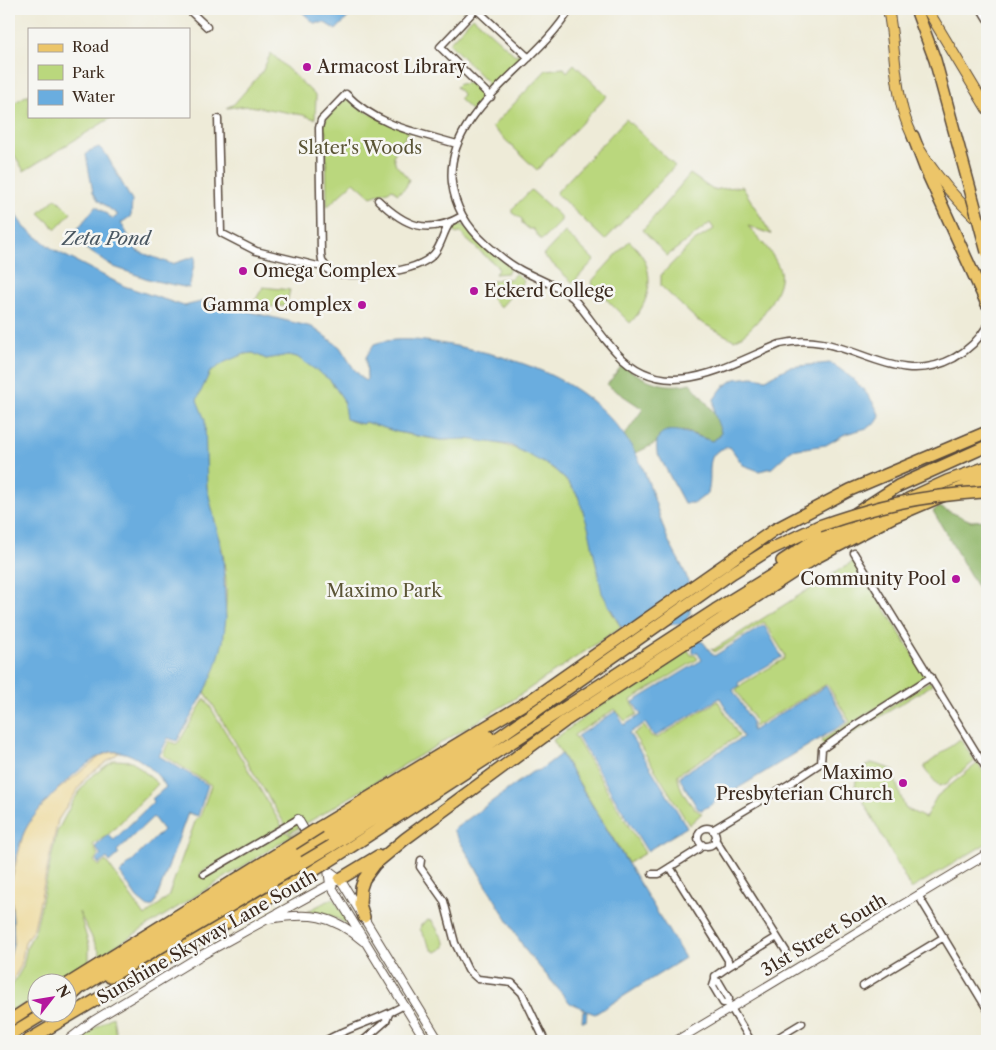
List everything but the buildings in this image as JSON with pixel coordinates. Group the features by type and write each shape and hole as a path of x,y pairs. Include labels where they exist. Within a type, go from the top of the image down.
{"highway":[{"path":"916,9 935,60 987,252"},
{"path":"913,136 926,170 986,301"},
{"path":"334,851 524,719 623,642 704,585 774,530 826,502 886,474 987,432"},
{"path":"720,611 741,588 872,501 931,470 987,446"},
{"path":"364,917 359,897 364,879 375,864 405,839 670,645 720,611 859,524 948,481 987,467"},
{"path":"720,611 876,526 962,486 987,477"},
{"path":"704,585 819,526 892,503 932,496 985,492"},
{"path":"78,978 623,642"},
{"path":"27,1041 670,645"},
{"path":"78,990 168,932 506,725 524,719"},
{"path":"335,881 405,839"},
{"path":"78,994 307,867"},
{"path":"9,1020 28,1008"},
{"path":"9,1035 30,1022"}],"main road":[{"path":"888,9 903,112 913,136 955,197 987,228"},
{"path":"928,9 987,109"}],"street":[{"path":"188,9 207,27"},
{"path":"491,97 440,47 476,9 529,58"},
{"path":"570,9 553,32 472,118 457,144 451,174 456,202 462,216 475,233 495,252 517,268 564,291 573,298 616,352 639,371 652,376 686,380 793,341 825,342 894,366 918,369 944,363 964,352 982,335 987,326"},
{"path":"981,9 987,19"},
{"path":"448,225 435,254 426,261 410,268 341,275 330,272 326,268 321,253 319,128 321,120 346,94 359,108 375,118 457,144"},
{"path":"218,119 221,232 256,251 326,268"},
{"path":"378,200 390,212 412,226 448,225 462,216"},
{"path":"854,553 987,770"},
{"path":"712,830 821,763 822,749 857,724 931,677"},
{"path":"204,874 298,819 335,881 370,949 426,1041"},
{"path":"712,830 706,828 700,832 698,838 702,844 708,846 715,839"},
{"path":"712,830 715,839 786,951"},
{"path":"652,874 659,874 699,849 702,844"},
{"name":"31st Street South","path":"676,1041 729,1006 987,854"},
{"path":"421,860 420,867 444,901 455,943 468,970 478,979 512,983 522,993 545,1041"},
{"path":"670,867 728,960 728,967"},
{"path":"335,881 364,917 439,1041"},
{"name":"Sunshine Skyway Lane South","path":"67,1041 93,1021 263,920 335,881"},
{"path":"918,895 987,1009"},
{"path":"263,920 296,915 324,918 348,930 370,949"},
{"path":"751,1041 729,1006 729,999 719,982 715,980 715,976 776,937"},
{"path":"863,986 944,937"},
{"path":"376,959 381,946"},
{"path":"325,1041 338,1033 389,1014 413,999"},
{"path":"363,1041 380,1026 389,1014"},
{"path":"374,1018 380,1026"},
{"path":"772,1041 802,1023"},
{"path":"338,1033 343,1041"}],"green space":[{"path":"473,17 515,55 521,53 523,58 492,91 485,87 488,83 449,43"},
{"path":"271,53 316,96 315,119 303,115 250,106 226,108 234,104 262,72"},
{"path":"574,64 607,96 537,170 492,127 546,70 564,68 567,72"},
{"path":"471,83 483,94 484,99 473,112 459,99 463,95 456,87 459,84"},
{"path":"28,95 28,118 111,118 24,171 9,146 9,106"},
{"name":"Slater's Woods","path":"349,98 359,108 409,131 393,156 396,165 409,179 406,187 397,194 393,189 371,197 354,182 327,207 326,131 321,132 331,112"},
{"path":"626,119 675,166 605,240 556,193"},
{"path":"690,174 713,190 742,186 771,234 748,226 778,265 780,279 772,300 758,321 734,340 697,320 661,286 661,275 693,242 714,229 710,223 667,256 643,230"},
{"path":"531,190 561,217 561,221 543,239 540,239 533,229 529,229 522,223 522,219 512,213 512,209"},
{"path":"56,198 71,213 56,229 39,213"},
{"path":"456,223 465,226 476,239 509,266 508,273 495,274 499,268 466,239 461,232 457,234 453,231 453,226"},
{"path":"565,232 594,260 573,283 543,255"},
{"path":"629,241 644,260 649,282 648,293 644,303 630,323 593,286 592,281"},
{"path":"516,273 524,281 500,308 492,299 489,283 499,279 510,279"},
{"path":"263,287 290,290 286,306 263,307 253,304"},
{"name":"Maximo Park","path":"253,353 266,359 289,355 297,357 321,372 330,380 343,399 350,421 362,424 365,422 399,432 439,440 465,439 502,445 538,459 554,470 568,482 579,497 590,530 601,586 612,613 621,627 508,703 290,833 205,692 221,642 226,608 226,590 223,554 207,488 205,446 198,412 198,391 216,367 235,357"},
{"path":"622,365 654,382 672,385 690,383 705,401 719,423 720,436 712,441 685,431 660,435 656,443 636,453 624,436 643,409 607,385"},
{"path":"939,507 971,521 987,520 987,604 933,511"},
{"path":"855,560 926,676 853,723 855,728 930,681 932,685 827,749 821,741 850,722 827,684 754,727 755,721 736,690 742,684 784,659 785,655 764,622 715,652 711,649 713,650"},
{"path":"685,645 691,655 695,655 698,659 631,700 637,714 625,721 615,709 574,735 645,853 628,863 553,740"},
{"path":"205,698 282,826 200,873 202,878 285,831 291,835 301,830 101,955 79,912 89,945 89,963 70,972 28,972 28,1004 9,1011 9,991 23,967 27,947 36,928 57,832 72,803 88,779 114,760 132,761 158,784 110,833 93,845 98,855 94,861 99,866 106,861 145,916 168,897 196,819 200,817 211,785 163,755 169,741 176,744"},
{"path":"718,701 739,736 678,774 679,784 686,796 694,807 702,813 689,825 633,734 644,726 651,736 657,738"},
{"path":"960,739 975,761 946,784 939,786 925,770 925,766"},
{"path":"872,763 894,770 896,783 905,808 925,818 937,796 978,763 987,778 987,843 911,889 855,786 858,771"},
{"path":"333,898 349,925 330,915 308,911"},
{"path":"428,920 432,921 445,942 445,947 436,952 432,950 420,929 421,925"},
{"path":"113,1016 116,1037 109,1041 76,1041"}],"sand":[{"path":"120,752 86,777 58,820 34,928 25,942 21,966 9,986 9,959 14,940 11,883 23,835 29,822 50,796 102,755"}],"water":[{"path":"299,9 356,9 336,30 325,23 314,23"},
{"name":"Zeta Pond","path":"99,147 106,154 132,201 131,216 121,223 137,251 172,264 196,256 189,288 151,280 114,267 72,240 72,236 96,206 113,219 118,215 98,200 93,192 86,155 89,151"},
{"path":"9,205 24,227 54,250 124,286 184,306 205,301 312,327 340,347 354,369 365,381 367,379 366,357 374,344 395,340 429,341 487,353 535,368 579,391 599,407 616,425 638,457 668,539 687,577 690,587 690,614 686,620 698,641 703,642 714,656 764,625 782,657 738,683 739,686 733,690 752,722 752,731 826,686 847,722 702,810 698,809 680,779 681,775 743,737 720,698 656,736 653,735 645,723 629,733 687,827 647,851 577,736 616,711 624,725 641,715 633,702 702,660 697,652 693,653 693,644 680,624 621,627 602,593 589,530 578,496 569,483 553,468 510,445 466,439 441,440 397,432 365,422 362,424 346,419 343,399 330,380 297,357 289,355 266,359 253,353 244,354 225,362 210,372 197,400 205,420 207,487 223,556 226,618 223,642 216,667 205,692 177,741 168,738 159,756 208,785 198,816 188,813 155,903 153,906 148,907 137,898 120,873 163,830 153,817 117,851 119,854 110,862 107,858 99,864 96,860 101,855 95,847 108,835 114,840 153,802 152,799 166,787 149,767 126,753 110,752 87,764 48,800 28,825 23,835 12,877 13,941 9,959"},
{"path":"830,363 860,386 872,400 880,417 876,423 867,428 845,434 826,445 791,450 772,468 759,471 743,465 730,447 721,449 715,453 710,464 708,493 695,503 684,503 657,452 657,441 661,434 667,431 676,431 712,441 720,436 721,432 714,413 714,399 723,387 735,379 752,377 766,379 789,367"},
{"path":"561,754 685,958 595,1014 587,1011 586,1021 582,1021 583,1011 587,1010 570,1003 526,951 453,830 532,772 540,770"}],"place":[{"name":"Armacost Library","path":"307,67"},
{"name":"Omega Complex","path":"243,271"},
{"name":"Eckerd College","path":"474,291"},
{"name":"Gamma Complex","path":"362,305"},
{"name":"Community Pool","path":"956,579"},
{"name":"Maximo Presbyterian Church","path":"903,783"}]}
